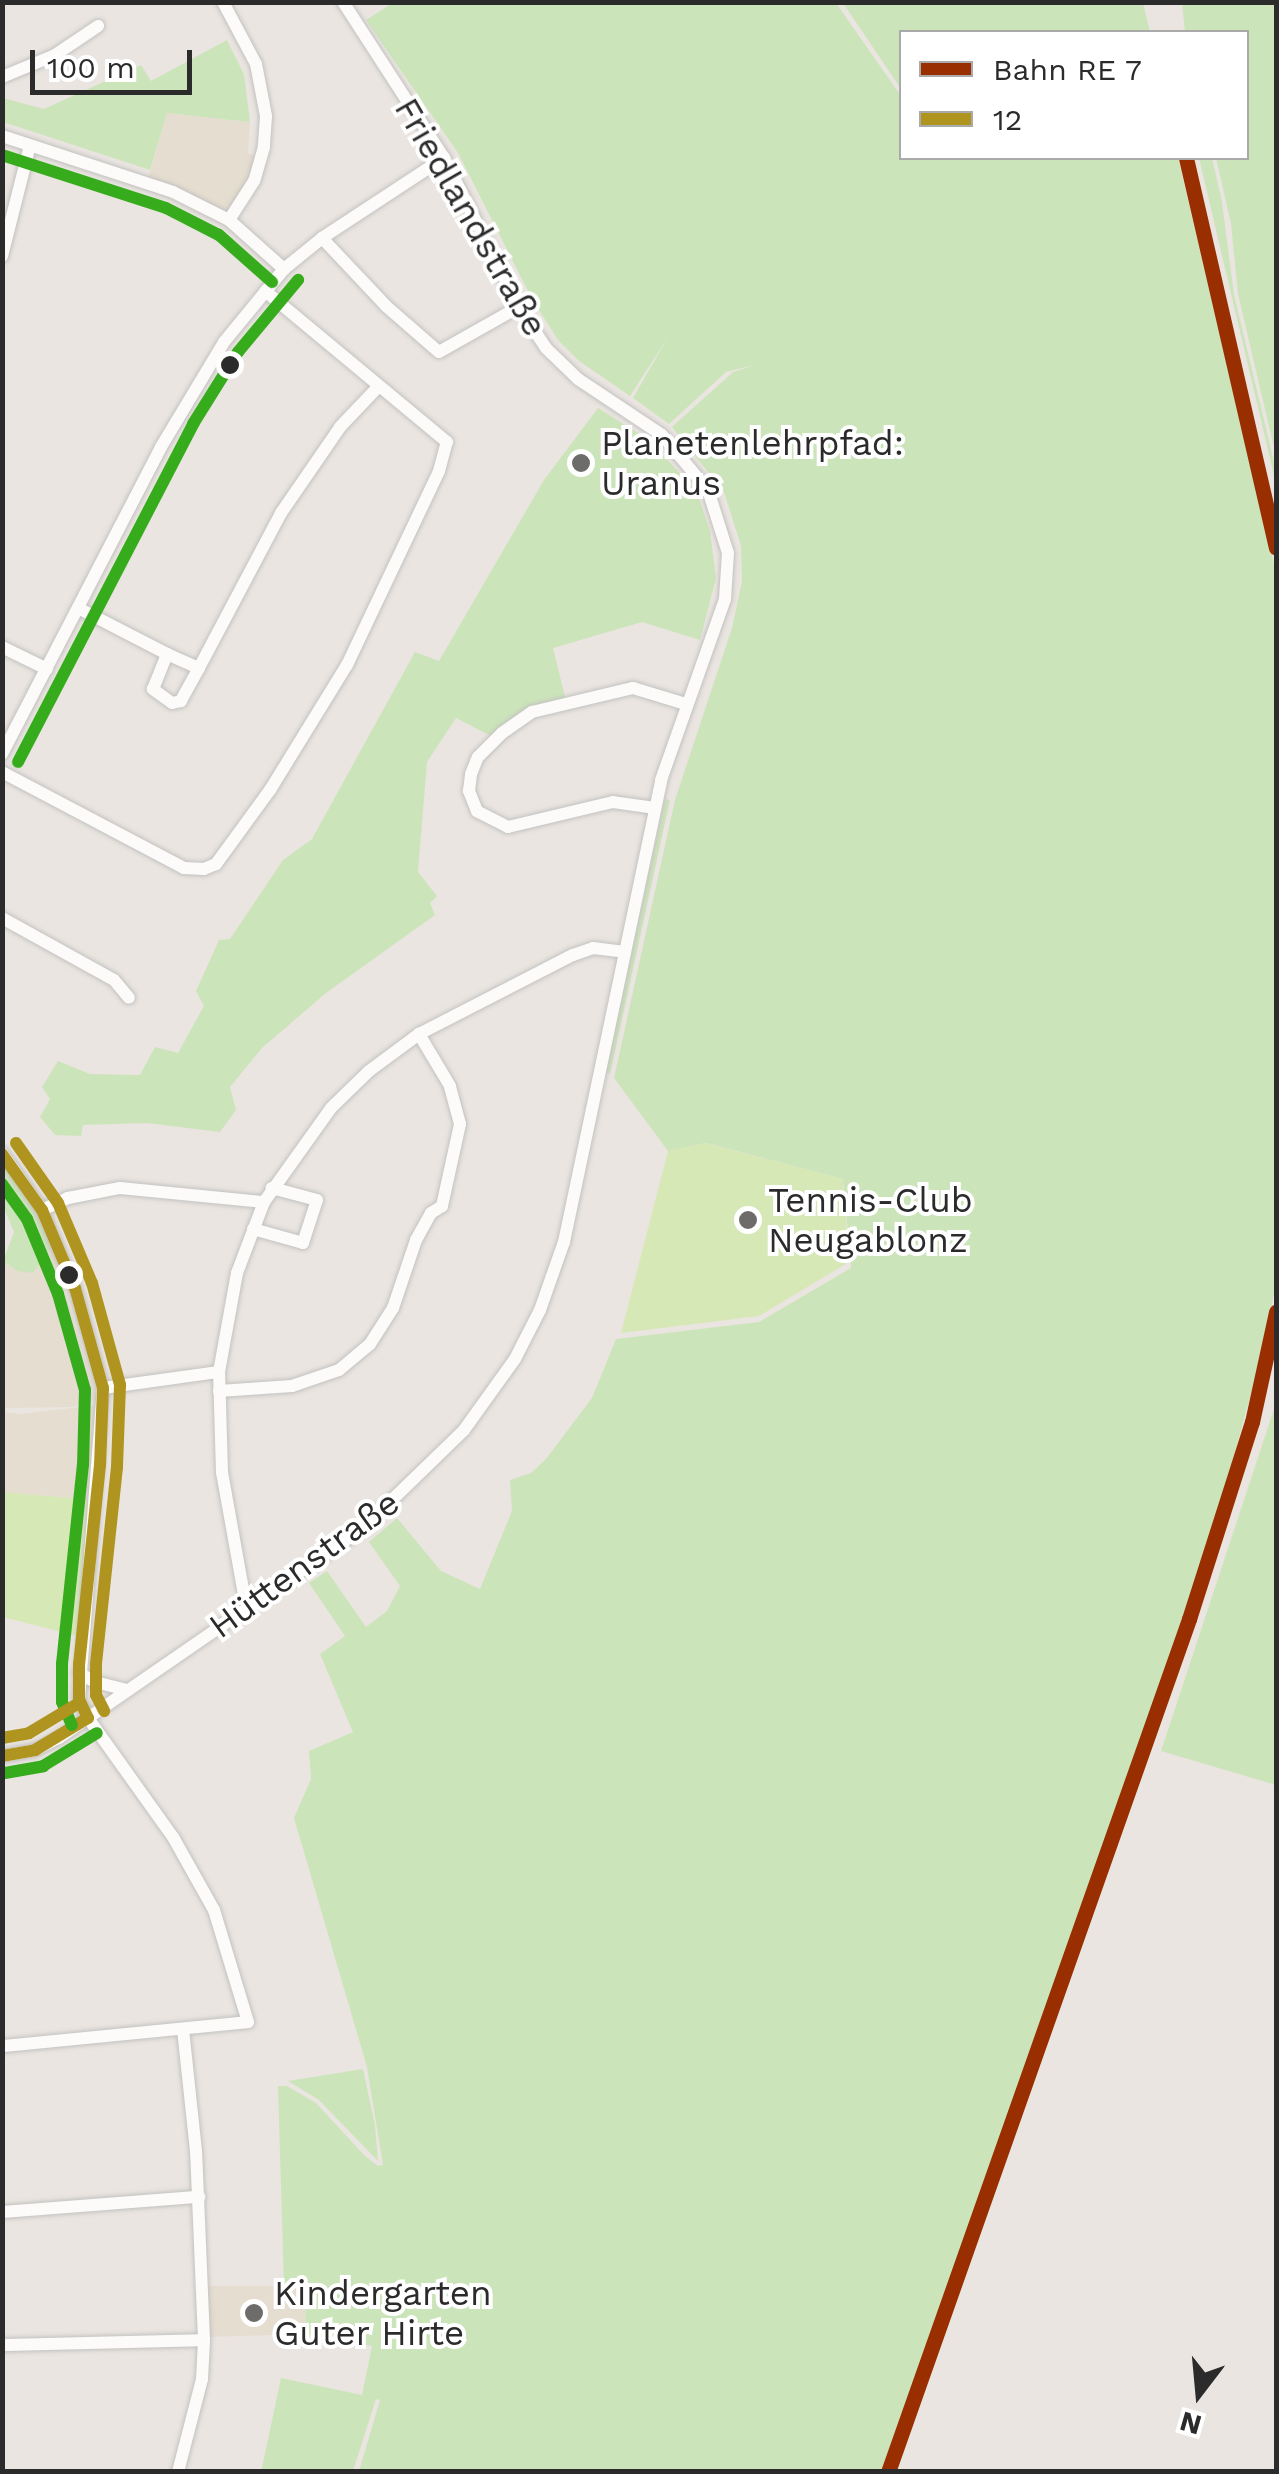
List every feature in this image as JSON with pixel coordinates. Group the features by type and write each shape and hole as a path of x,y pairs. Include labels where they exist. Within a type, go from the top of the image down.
{"street":[{"path":"223,2 256,64 266,116 264,146 254,180 229,220"},
{"name":"Friedlandstraße","path":"344,2 444,158 518,307 564,366 662,435 708,490 728,553 729,577 719,623 686,704 655,808 625,952"},
{"path":"2,77 55,55 98,26"},
{"path":"2,136 173,192 229,220 284,269"},
{"path":"2,256 30,145"},
{"path":"2,754 178,415 224,342 284,269 322,238 444,158"},
{"path":"322,238 386,306 439,352 518,307"},
{"path":"2,772 184,868 216,864 270,790 346,664 439,472 446,442 265,291"},
{"path":"167,654 153,689 172,703 188,696 199,668 291,498 340,427 378,387"},
{"path":"78,608 199,668"},
{"path":"2,647 47,668"},
{"path":"655,808 613,802 508,827 477,811 469,791 471,774 478,758 502,733 532,712 632,688 686,704"},
{"path":"2,918 83,960 114,980 128,998"},
{"path":"251,1604 243,1589 222,1472 218,1372 236,1273 272,1188 331,1108 369,1070 419,1034 573,955 593,948 625,952"},
{"name":"Hüttenstraße","path":"2,1756 36,1750 88,1718 362,1529 418,1478 476,1415 515,1360 540,1310 564,1242 625,952"},
{"path":"219,1391 292,1386 339,1370 370,1344 392,1308 416,1240 431,1212 442,1206 460,1124 450,1086 419,1034"},
{"path":"2,1153 42,1210 75,1288 103,1388 99,1481 79,1699 88,1718 174,1837 214,1910 248,2022 2,2046"},
{"path":"42,1210 68,1198 120,1188 264,1202"},
{"path":"254,1228 302,1243 317,1200 272,1188"},
{"path":"103,1388 218,1372"},
{"path":"79,1673 128,1690"},
{"path":"178,2472 202,2379 204,2340 199,2197 183,2030"},
{"path":"2,2212 199,2197"},
{"path":"2,2345 204,2340"}],"shaded area":[{"path":"167,113 250,122 248,153 257,157 251,179 228,214 148,179"},
{"path":"52,1246 97,1399 73,1407 3,1408 2,1261 17,1271"},
{"path":"97,1405 93,1500 3,1492 3,1412 21,1414"},
{"path":"206,2286 305,2286 306,2334 206,2337"}],"green space":[{"path":"394,2 836,3 899,93 899,160 1178,160 1274,564 1276,1282 1265,1343 1217,1517 1141,1744 881,2471 359,2471 380,2400 376,2399 353,2471 261,2472 281,2378 362,2395 372,2346 306,2334 305,2286 284,2287 278,2086 287,2086 316,2103 365,2156 378,2166 383,2165 367,2067 294,1818 311,1779 309,1751 353,1732 320,1654 345,1636 309,1583 327,1571 366,1627 387,1611 400,1586 369,1542 397,1518 441,1571 480,1589 512,1511 510,1480 531,1473 546,1459 592,1398 616,1339 759,1322 851,1268 843,1179 706,1143 668,1151 614,1078 675,800 732,628 742,581 741,546 724,492 672,427 733,372 755,365 726,372 669,424 633,398 668,337 630,396 579,361 558,340 532,299 458,153 366,20"},
{"path":"843,3 1143,3 1150,30 899,30 899,86"},
{"path":"1182,3 1276,3 1276,456 1238,294 1231,224 1216,160 1249,160 1249,30 1185,30"},
{"path":"227,40 244,74 250,122 167,113 150,170 3,122 3,98 44,109 141,65 151,81"},
{"path":"1199,160 1212,160 1234,295 1276,470 1276,484"},
{"path":"598,408 649,440 697,492 710,531 716,578 700,640 642,622 553,648 566,701 493,737 456,718 427,762 418,872 437,896 430,903 435,915 326,993 262,1048 230,1087 236,1110 220,1132 147,1123 83,1125 81,1136 55,1135 40,1117 50,1099 42,1087 58,1061 90,1074 140,1075 155,1047 178,1053 204,1006 196,991 219,940 230,939 283,860 312,839 415,652 439,661 544,480"},
{"path":"665,799 670,800 610,1074 606,1072"},
{"name":"Tennis-Club Neugablonz","path":"705,1143 843,1179 849,1262 759,1316 621,1333 668,1151"},
{"path":"2,1161 38,1212 52,1246 33,1273 17,1271 3,1261 14,1232 3,1206"},
{"path":"1276,1403 1276,1785 1161,1751"},
{"path":"3,1492 93,1500 77,1636 3,1617"},
{"path":"363,2069 378,2161 319,2100 288,2081"}],"transit line":[{"path":"2,155 166,208 219,235 272,282"},
{"path":"1186,160 1276,548"},
{"path":"18,762 193,424 238,352 298,280"},
{"path":"16,1143 58,1203 92,1283 120,1385 117,1467 96,1665 96,1695 104,1711"},
{"name":"12","path":"2,1154 42,1210 75,1288 103,1388 100,1465 79,1664 79,1699 88,1718"},
{"path":"2,1184 27,1219 58,1294 85,1390 83,1464 62,1664 62,1702 72,1725"},
{"path":"888,2472 1189,1619 1252,1422 1276,1312"},
{"path":"2,1738 29,1733 79,1703"},
{"name":"12","path":"2,1756 35,1750 88,1718"},
{"path":"5,1773 43,1766 97,1733"}],"place":[{"name":"Planetenlehrpfad: Uranus","path":"581,463"},
{"name":"Tennis-Club Neugablonz","path":"748,1220"},
{"name":"Kindergarten Guter Hirte","path":"254,2313"}]}
